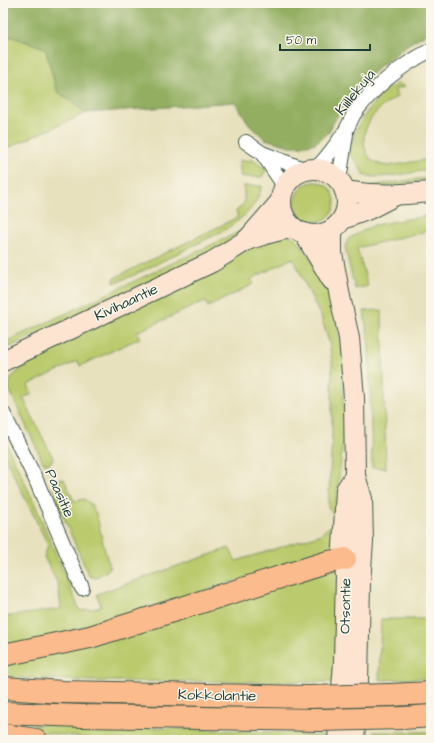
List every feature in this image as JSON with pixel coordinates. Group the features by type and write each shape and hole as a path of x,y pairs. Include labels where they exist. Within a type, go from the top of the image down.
{"highway":[{"path":"3,655 90,637 328,562 353,559"},
{"name":"Kokkolantie","path":"3,688 63,692 309,697 390,695 431,692"},
{"name":"Kokkolantie","path":"3,713 98,717 320,720 431,716"},
{"path":"3,734 36,740"}],"main road":[{"path":"337,225 346,210 347,200 342,186 329,172 311,170 294,177 283,194 282,211 286,220 298,230 313,235 323,234 337,225 396,195"},
{"path":"342,186 366,194 396,195 431,192"},
{"name":"Kivihaantie","path":"247,240 283,194"},
{"name":"Otsontie","path":"337,225 332,253 349,338 354,398 355,476 346,490 343,548 353,559 358,682 354,740"},
{"name":"Kivihaantie","path":"3,361 212,262 247,240 269,232 298,230"},
{"name":"Otsontie","path":"298,230 339,292"},
{"name":"Otsontie","path":"338,740 344,662 346,576 353,559"}],"street":[{"name":"Kiillekuja","path":"311,170 330,153 346,130 354,115 388,77 411,61 431,50"},
{"name":"Kiillekuja","path":"342,186 346,130"},
{"path":"246,142 262,153 311,170"},
{"path":"262,153 283,194"},
{"name":"Paasitie","path":"3,413 36,480 82,588"}],"green space":[{"path":"3,3 431,3 431,31 407,45 379,67 357,88 342,107 328,133 315,143 303,146 290,146 265,139 249,124 235,102 86,113 57,91 45,48 3,34"},
{"path":"3,34 45,48 57,91 86,113 3,150"},
{"path":"398,83 405,87 395,89 397,97 385,105 371,118 364,137 365,148 369,157 373,161 380,164 388,166 431,159 431,169 390,176 365,176 355,160 347,153 359,125 369,109 389,86 391,88"},
{"path":"253,160 266,170 262,177 241,177 239,161"},
{"path":"431,177 431,180 372,189 370,186"},
{"path":"315,182 323,184 329,188 333,194 335,202 333,210 329,216 323,220 315,222 307,220 301,216 297,210 295,202 297,194 301,188 307,184"},
{"path":"244,186 262,186 253,206 238,221 225,230 132,276 114,283 114,278 238,217 236,211 244,203"},
{"path":"431,215 431,230 357,248 368,286 355,289 345,248 348,239 374,225"},
{"path":"243,230 223,246 3,350 3,343"},
{"path":"286,234 296,238 323,276 333,305 344,362 343,442 337,494 334,545 326,554 14,648 3,649 3,617 61,609 58,584 44,557 48,545 3,453 3,437 34,502 80,611 101,607 97,594 229,548 236,561 319,535 333,524 333,514 328,507 332,442 332,363 329,342 321,317 293,258 251,279 254,284 208,307 205,301 137,332 140,338 80,366 78,361 28,385 32,394 23,398 53,458 51,462 47,464 43,462 9,389 11,378 17,372 40,356 109,317 276,236"},
{"path":"382,310 386,468 372,468 369,345 364,311"},
{"path":"61,479 64,479 74,501 84,499 91,504 97,516 110,568 95,578 89,576 62,514 53,487 55,483"},
{"path":"338,568 334,682 91,681 3,677 3,665"},
{"path":"381,619 431,619 431,678 379,680"},
{"path":"47,724 298,733 302,735 333,736 332,740 101,740 3,727"},
{"path":"374,732 431,732 431,740 373,740"}]}
